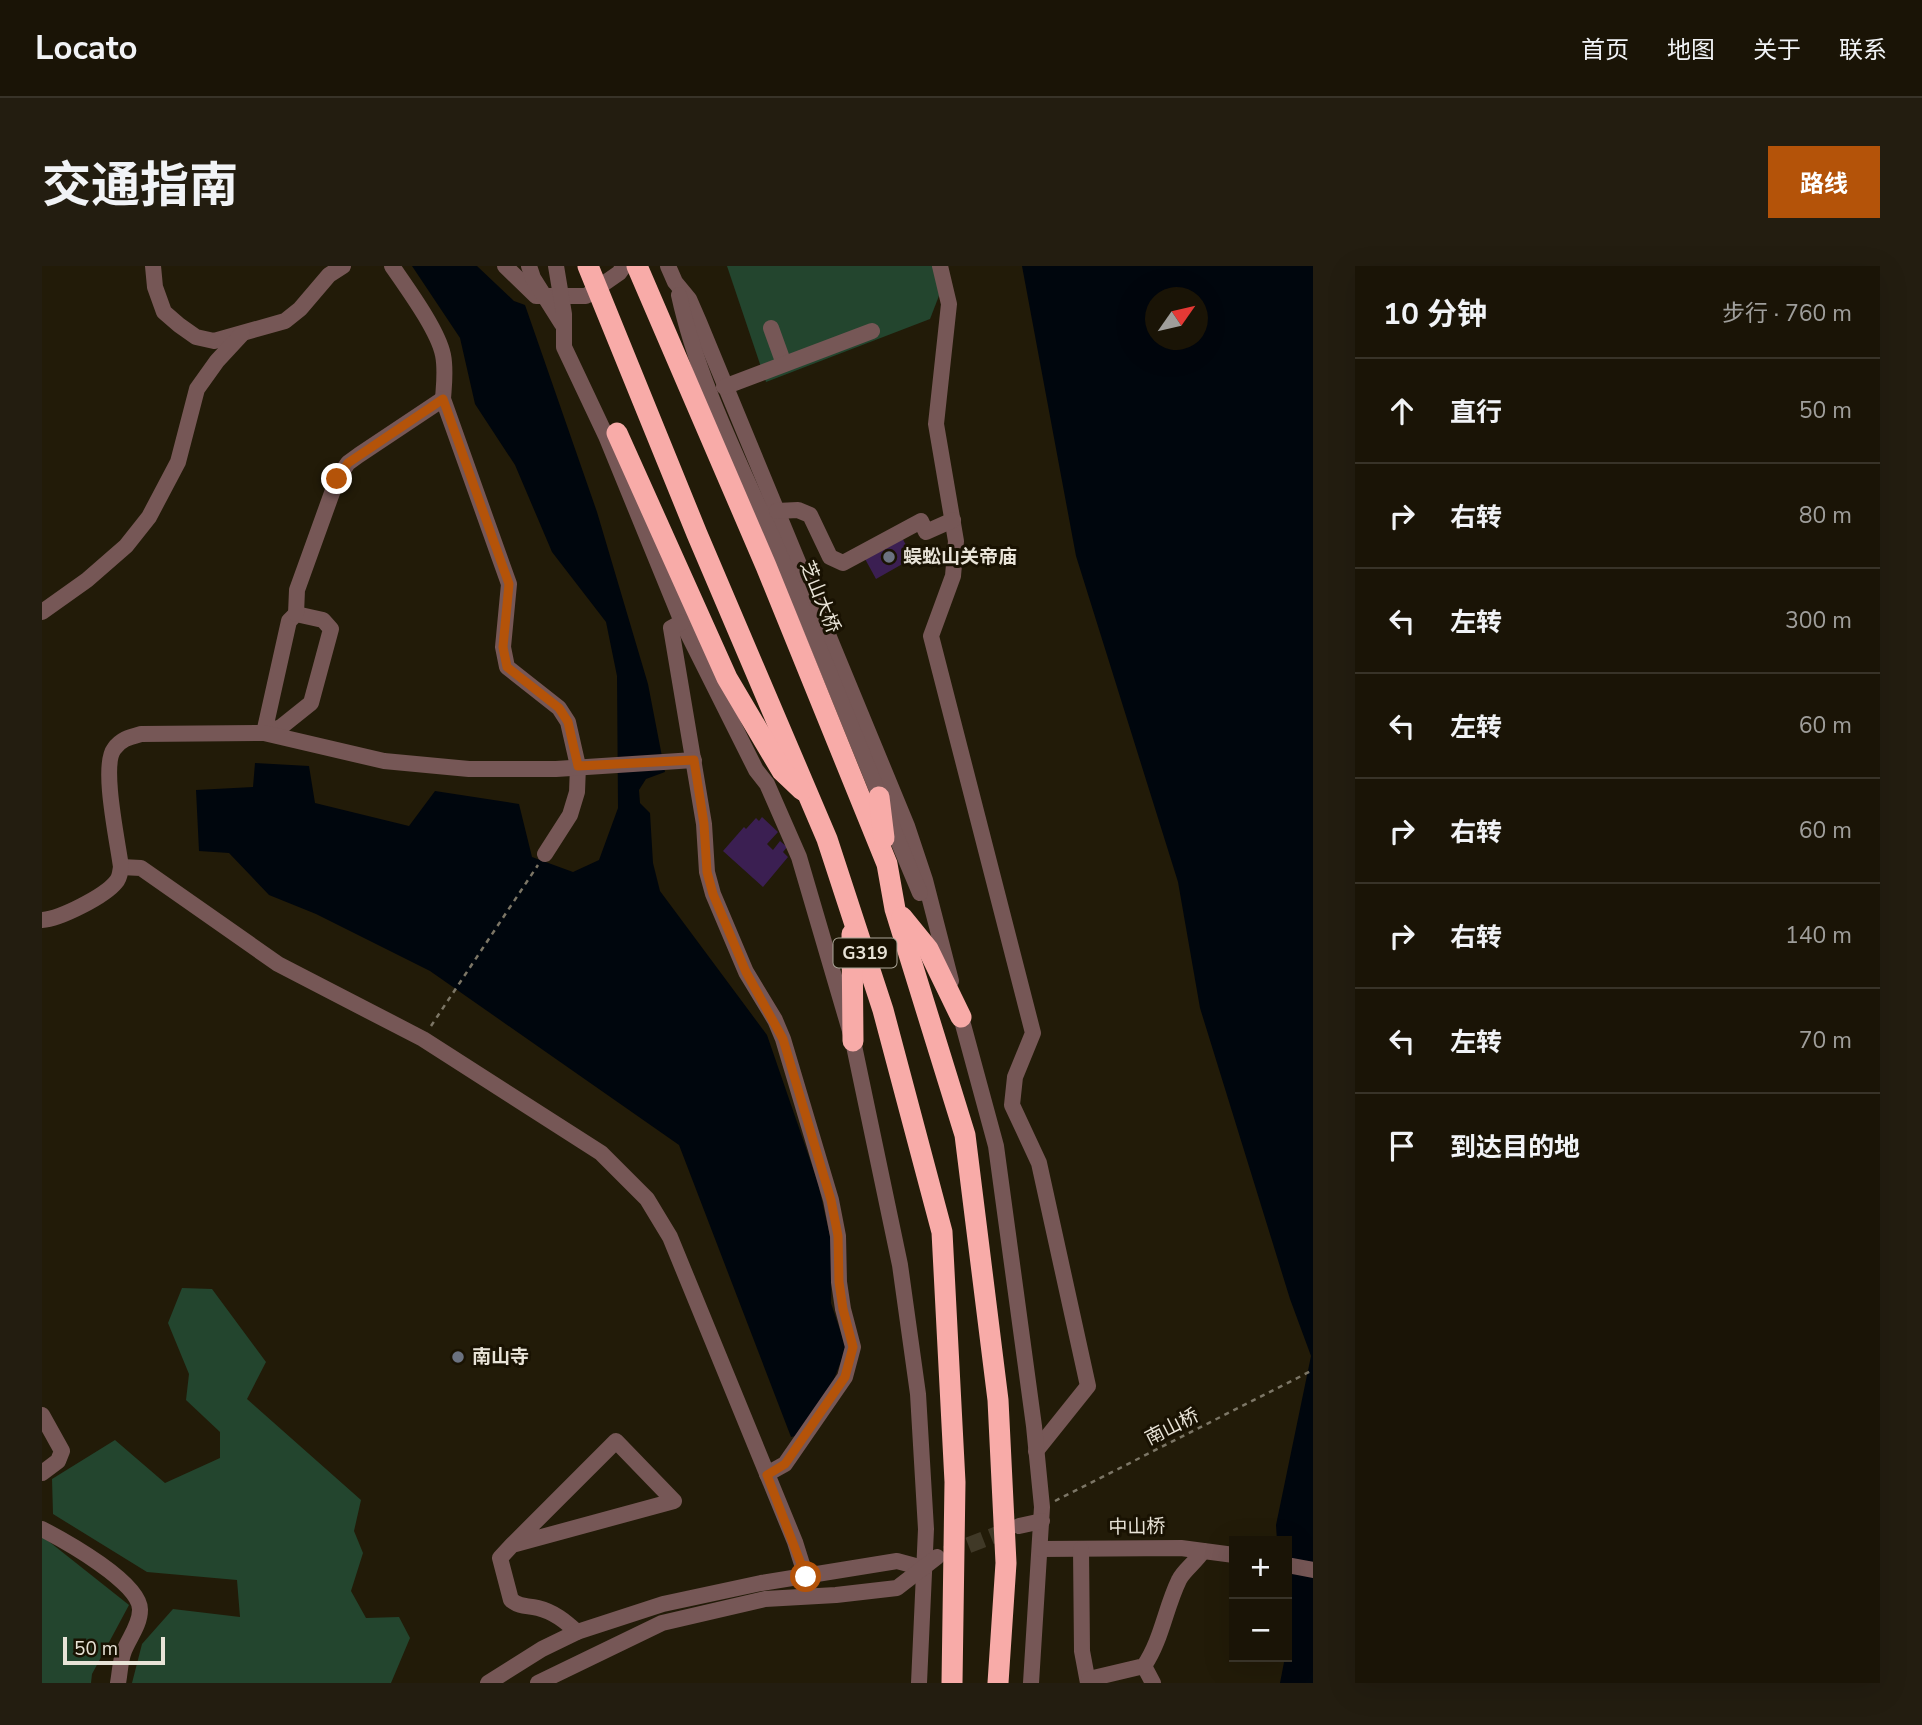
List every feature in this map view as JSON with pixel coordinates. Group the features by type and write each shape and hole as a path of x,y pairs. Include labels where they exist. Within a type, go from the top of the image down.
{"highway":[{"name":"G319","path":"637,266 766,566 887,864 895,909 965,1135 998,1400 1006,1563 998,1683"},
{"name":"G319","path":"591,269 697,534 827,839 883,1010 942,1232 955,1482 952,1683"},
{"path":"617,433 727,678 782,771 810,798"},
{"path":"879,797 887,864"},
{"path":"895,909 928,949 961,1017"},
{"path":"852,911 853,1041"}],"street":[{"path":"153,266 155,287 164,312 178,326 196,337 214,341 285,321 300,309 329,275 343,266"},
{"path":"392,266 440,345 445,367 443,399 509,584 503,647 507,667 559,708 568,722 586,766 570,816 545,854"},
{"path":"505,266 536,296 586,296 624,266"},
{"path":"529,266 533,278 571,338 617,433"},
{"path":"556,266 564,313 564,347 606,436 682,622 755,769 767,784 799,857 853,1041 901,1265 918,1394 926,1530 919,1683"},
{"path":"668,266 675,282 689,299 699,322 907,826 925,880 996,1146 1042,1514 1031,1683"},
{"name":"芝山大桥","path":"676,266 675,276 686,326 700,368 940,941"},
{"path":"940,266 949,304 936,424 956,541 953,576 931,636 1033,1033 1015,1077 1012,1105 1039,1163 1088,1386 1036,1451"},
{"path":"771,328 784,364"},
{"path":"724,387 872,331"},
{"path":"42,612 87,580 125,546 149,517 178,461 197,389 217,361 242,334"},
{"path":"264,733 289,621 296,614 297,590 337,479 348,463 443,399"},
{"path":"777,511 798,510 810,515 830,557 843,563 921,521 926,532 953,520"},
{"path":"264,733 281,727 311,703 331,629 323,620 296,614"},
{"path":"682,622 671,628 704,824 707,872 713,894 746,972 783,1039 831,1200 838,1236 839,1282 843,1309 853,1347 845,1377 785,1464 767,1475"},
{"path":"42,920 64,914 108,889 118,880 121,867 107,767 113,750 124,738 141,734 264,733 384,761 469,769 556,769 694,760"},
{"path":"121,867 141,868 278,964 423,1039 601,1153 648,1199 670,1237 806,1577"},
{"path":"989,1119 1012,1105"},
{"path":"42,1415 62,1451 58,1461 42,1473"},
{"path":"512,1545 674,1501 616,1441 512,1545 500,1558 511,1600 521,1607 536,1607 558,1615 577,1632"},
{"path":"1019,1526 1042,1514"},
{"path":"42,1529 60,1538 123,1581 136,1595 141,1609 138,1622 123,1652 118,1683"},
{"name":"中山桥","path":"1041,1549 1181,1548 1229,1554"},
{"path":"1081,1549 1082,1651 1089,1681 1144,1666 1159,1640 1179,1577 1196,1563 1203,1551"},
{"path":"538,1683 560,1678 662,1623 765,1599 897,1588 937,1557"},
{"path":"488,1683 542,1649 577,1632 663,1604 761,1583 897,1561 923,1568"},
{"path":"1292,1565 1313,1570"},
{"path":"1144,1666 1153,1683"}],"path":[{"path":"423,1039 545,854"},
{"name":"南山桥","path":"1042,1514 1095,1482 1313,1370"}],"green space":[{"path":"727,266 934,266 942,288 930,319 766,382"},
{"path":"182,1288 212,1289 266,1362 247,1399 361,1500 354,1531 363,1553 351,1591 366,1618 399,1617 410,1638 391,1683 132,1683 142,1644 173,1609 240,1617 237,1580 147,1572 53,1514 52,1479 115,1440 165,1483 220,1458 220,1432 186,1400 189,1374 168,1323"},
{"path":"42,1536 129,1605 92,1674 91,1683 42,1683"}],"shaded area":[{"path":"412,266 477,266 514,301 525,305 597,512 648,684 665,772 646,779 639,790 640,803 650,813 653,863 660,891 767,1035 818,1183 832,1245 831,1303 846,1348 826,1400 801,1435 791,1437 679,1145 430,971 316,914 269,895 229,853 199,851 196,790 253,787 255,763 309,766 315,803 409,826 435,791 519,804 532,857 573,872 599,860 618,808 617,676 606,622 552,552 515,465 475,404 460,338"},
{"path":"1022,266 1313,266 1313,1683 1280,1683 1284,1662 1292,1662 1292,1536 1277,1536 1276,1525 1311,1356 1290,1299 1200,1008 1178,882 1076,556"}],"building":[{"path":"900,534 913,558 876,579 864,557"},
{"path":"762,817 778,832 767,844 773,850 780,841 787,847 783,852 788,857 763,887 723,851 744,827 746,829 756,818 759,821"}],"tunnel":[{"path":"946,1554 1013,1528"}],"place":[{"name":"蜈蚣山关帝庙","path":"889,557"},
{"name":"南山寺","path":"458,1357"}],"route":[{"path":"337,479 348,463 443,399 509,584 503,647 507,667 559,708 568,722 578,766 694,760 704,824 707,872 713,894 746,972 775,1020 783,1039 831,1200 838,1236 839,1282 853,1347 850,1364 845,1377 785,1464 767,1475 795,1542 806,1577"}]}
